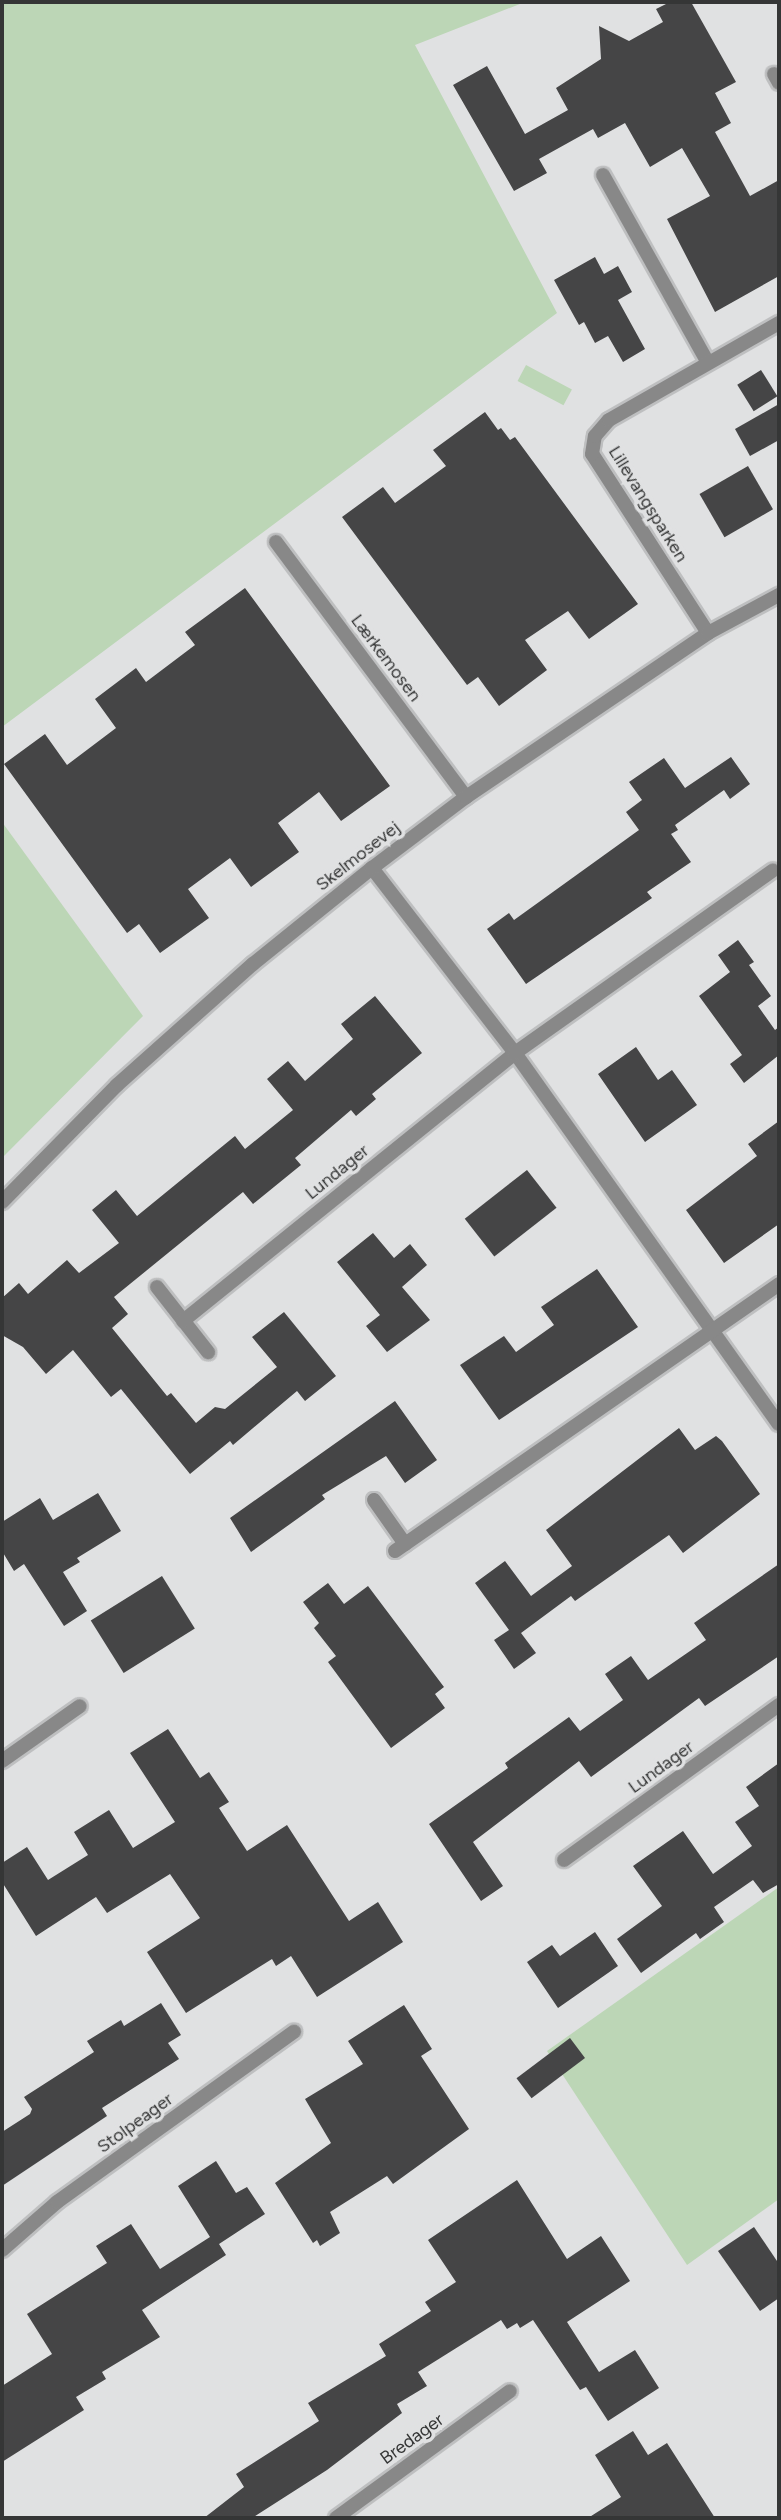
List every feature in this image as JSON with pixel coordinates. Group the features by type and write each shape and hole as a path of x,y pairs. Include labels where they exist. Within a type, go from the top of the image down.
{"street":[{"path":"603,176 708,363"},
{"name":"Lillevangsparken","path":"708,633 592,454 595,436 609,420 779,323"},
{"name":"Lærkemosen","path":"276,542 466,797"},
{"name":"Skelmosevej","path":"2,1202 117,1085 253,964 372,868 466,797 708,633 779,595"},
{"path":"372,868 515,1052 779,1424"},
{"name":"Lundager","path":"183,1321 515,1052 773,870"},
{"path":"373,1500 400,1548 779,1284"},
{"path":"157,1287 208,1352"},
{"name":"Lundager","path":"564,1860 779,1705"},
{"path":"2,1761 79,1706"},
{"name":"Stolpeager","path":"2,2250 57,2202 294,2032"},
{"name":"Bredager","path":"336,2518 510,2391"}],"green space":[{"path":"2,2 525,2 415,45 557,313 2,727"},
{"path":"526,365 572,389 563,405 518,381"},
{"path":"2,822 143,1016 2,1158"},
{"path":"779,1887 779,2199 687,2265 547,2051"}],"building":[{"path":"670,2 691,2 736,82 715,93 731,123 715,132 750,196 779,180 779,276 715,312 667,219 710,196 682,148 650,167 625,123 598,138 593,129 539,159 547,173 514,191 453,85 487,66 525,134 568,110 556,88 601,59 599,26 629,41 663,22 656,9"},
{"path":"595,257 604,274 618,266 632,292 618,300 645,349 623,362 608,336 595,343 584,322 579,325 554,280"},
{"path":"761,370 777,396 754,411 737,385"},
{"path":"779,404 779,440 750,456 735,429"},
{"path":"485,412 498,430 501,428 510,440 515,437 638,604 589,639 568,611 525,640 547,670 499,706 478,677 467,685 342,517 383,487 395,503 446,466 433,450"},
{"path":"748,466 773,509 725,537 700,494"},
{"path":"245,588 390,786 341,821 319,792 278,823 299,852 251,887 230,858 188,889 209,918 160,953 139,924 127,933 4,764 45,734 67,765 116,728 95,699 136,668 146,682 195,645 185,632"},
{"path":"731,757 750,784 730,799 724,790 675,825 678,830 671,834 691,862 647,892 652,898 526,984 487,929 509,913 514,920 639,830 626,812 642,800 629,782 664,758 685,788"},
{"path":"738,940 754,962 749,965 771,996 758,1006 775,1030 779,1027 779,1055 744,1083 730,1064 742,1055 699,996 730,972 718,955"},
{"path":"375,996 422,1053 372,1094 376,1099 356,1116 351,1110 295,1158 301,1165 253,1204 243,1192 114,1297 128,1314 112,1328 167,1396 171,1393 196,1423 215,1407 225,1409 277,1367 252,1337 284,1312 336,1376 305,1401 297,1391 233,1445 230,1441 190,1474 121,1389 111,1397 73,1350 46,1374 23,1347 2,1335 2,1298 19,1283 28,1294 67,1260 79,1273 119,1243 92,1210 116,1190 137,1216 235,1136 245,1149 293,1110 267,1079 288,1061 305,1081 353,1039 341,1024"},
{"path":"636,1047 658,1080 672,1070 697,1105 645,1142 598,1074"},
{"path":"779,1121 779,1224 724,1263 686,1210 757,1156 748,1144"},
{"path":"527,1170 557,1208 494,1256 465,1219"},
{"path":"373,1233 394,1258 410,1244 427,1265 402,1287 430,1320 387,1352 366,1326 380,1315 337,1262"},
{"path":"597,1269 638,1327 499,1420 460,1365 504,1336 516,1352 554,1325 541,1307"},
{"path":"395,1401 437,1460 405,1483 386,1456 322,1495 325,1499 251,1552 230,1518"},
{"path":"679,1428 695,1450 716,1436 760,1494 683,1553 669,1535 575,1601 571,1596 521,1633 536,1653 514,1669 494,1640 509,1630 475,1583 505,1561 531,1596 572,1566 546,1530"},
{"path":"98,1493 121,1531 77,1558 80,1562 63,1572 87,1611 64,1626 24,1564 14,1571 2,1551 2,1522 40,1498 53,1520"},
{"path":"779,1564 779,1656 705,1706 699,1698 591,1777 579,1761 473,1842 503,1886 481,1901 429,1824 508,1768 505,1763 569,1717 580,1731 623,1700 605,1674 631,1656 648,1680 706,1640 694,1623"},
{"path":"162,1576 195,1629 124,1673 91,1621"},
{"path":"328,1583 344,1604 368,1586 444,1687 435,1694 445,1708 391,1748 328,1662 336,1656 314,1628 319,1623 303,1602"},
{"path":"168,1729 200,1778 209,1772 229,1802 219,1808 247,1851 287,1825 349,1921 378,1902 403,1942 317,1997 291,1956 276,1966 272,1959 186,2013 147,1952 200,1918 170,1874 107,1913 96,1897 36,1936 2,1882 2,1863 27,1847 48,1880 88,1855 74,1832 109,1810 133,1848 175,1822 130,1753"},
{"path":"779,1763 779,1884 763,1893 753,1880 714,1907 724,1922 700,1939 696,1933 641,1973 617,1939 662,1906 633,1866 683,1831 713,1874 752,1846 735,1822 759,1806 746,1787"},
{"path":"595,1932 618,1966 558,2008 527,1962 552,1945 560,1956"},
{"path":"161,2003 181,2035 168,2043 179,2059 102,2108 107,2116 2,2186 2,2132 30,2114 32,2109 24,2097 94,2052 87,2041 121,2020 124,2026"},
{"path":"404,2005 432,2049 421,2056 469,2129 393,2184 387,2176 330,2212 340,2233 320,2246 317,2240 313,2243 275,2183 331,2143 305,2099 363,2064 348,2041"},
{"path":"570,2038 585,2058 532,2098 516,2078"},
{"path":"216,2161 236,2193 247,2187 265,2214 219,2244 226,2255 142,2310 160,2337 102,2372 106,2379 76,2397 84,2410 2,2462 2,2386 52,2354 27,2314 107,2263 96,2246 131,2224 160,2269 210,2237 178,2186"},
{"path":"517,2180 567,2259 601,2236 630,2281 567,2322 599,2372 635,2350 659,2388 608,2421 586,2387 580,2390 533,2320 520,2328 517,2323 507,2329 501,2320 418,2372 427,2386 397,2404 402,2413 327,2470 252,2518 204,2518 244,2487 236,2474 319,2421 308,2403 386,2356 379,2344 431,2311 425,2302 456,2282 428,2240"},
{"path":"754,2227 779,2264 779,2298 760,2311 718,2251"},
{"path":"633,2431 648,2455 667,2443 715,2518 588,2518 621,2497 595,2455"}]}
